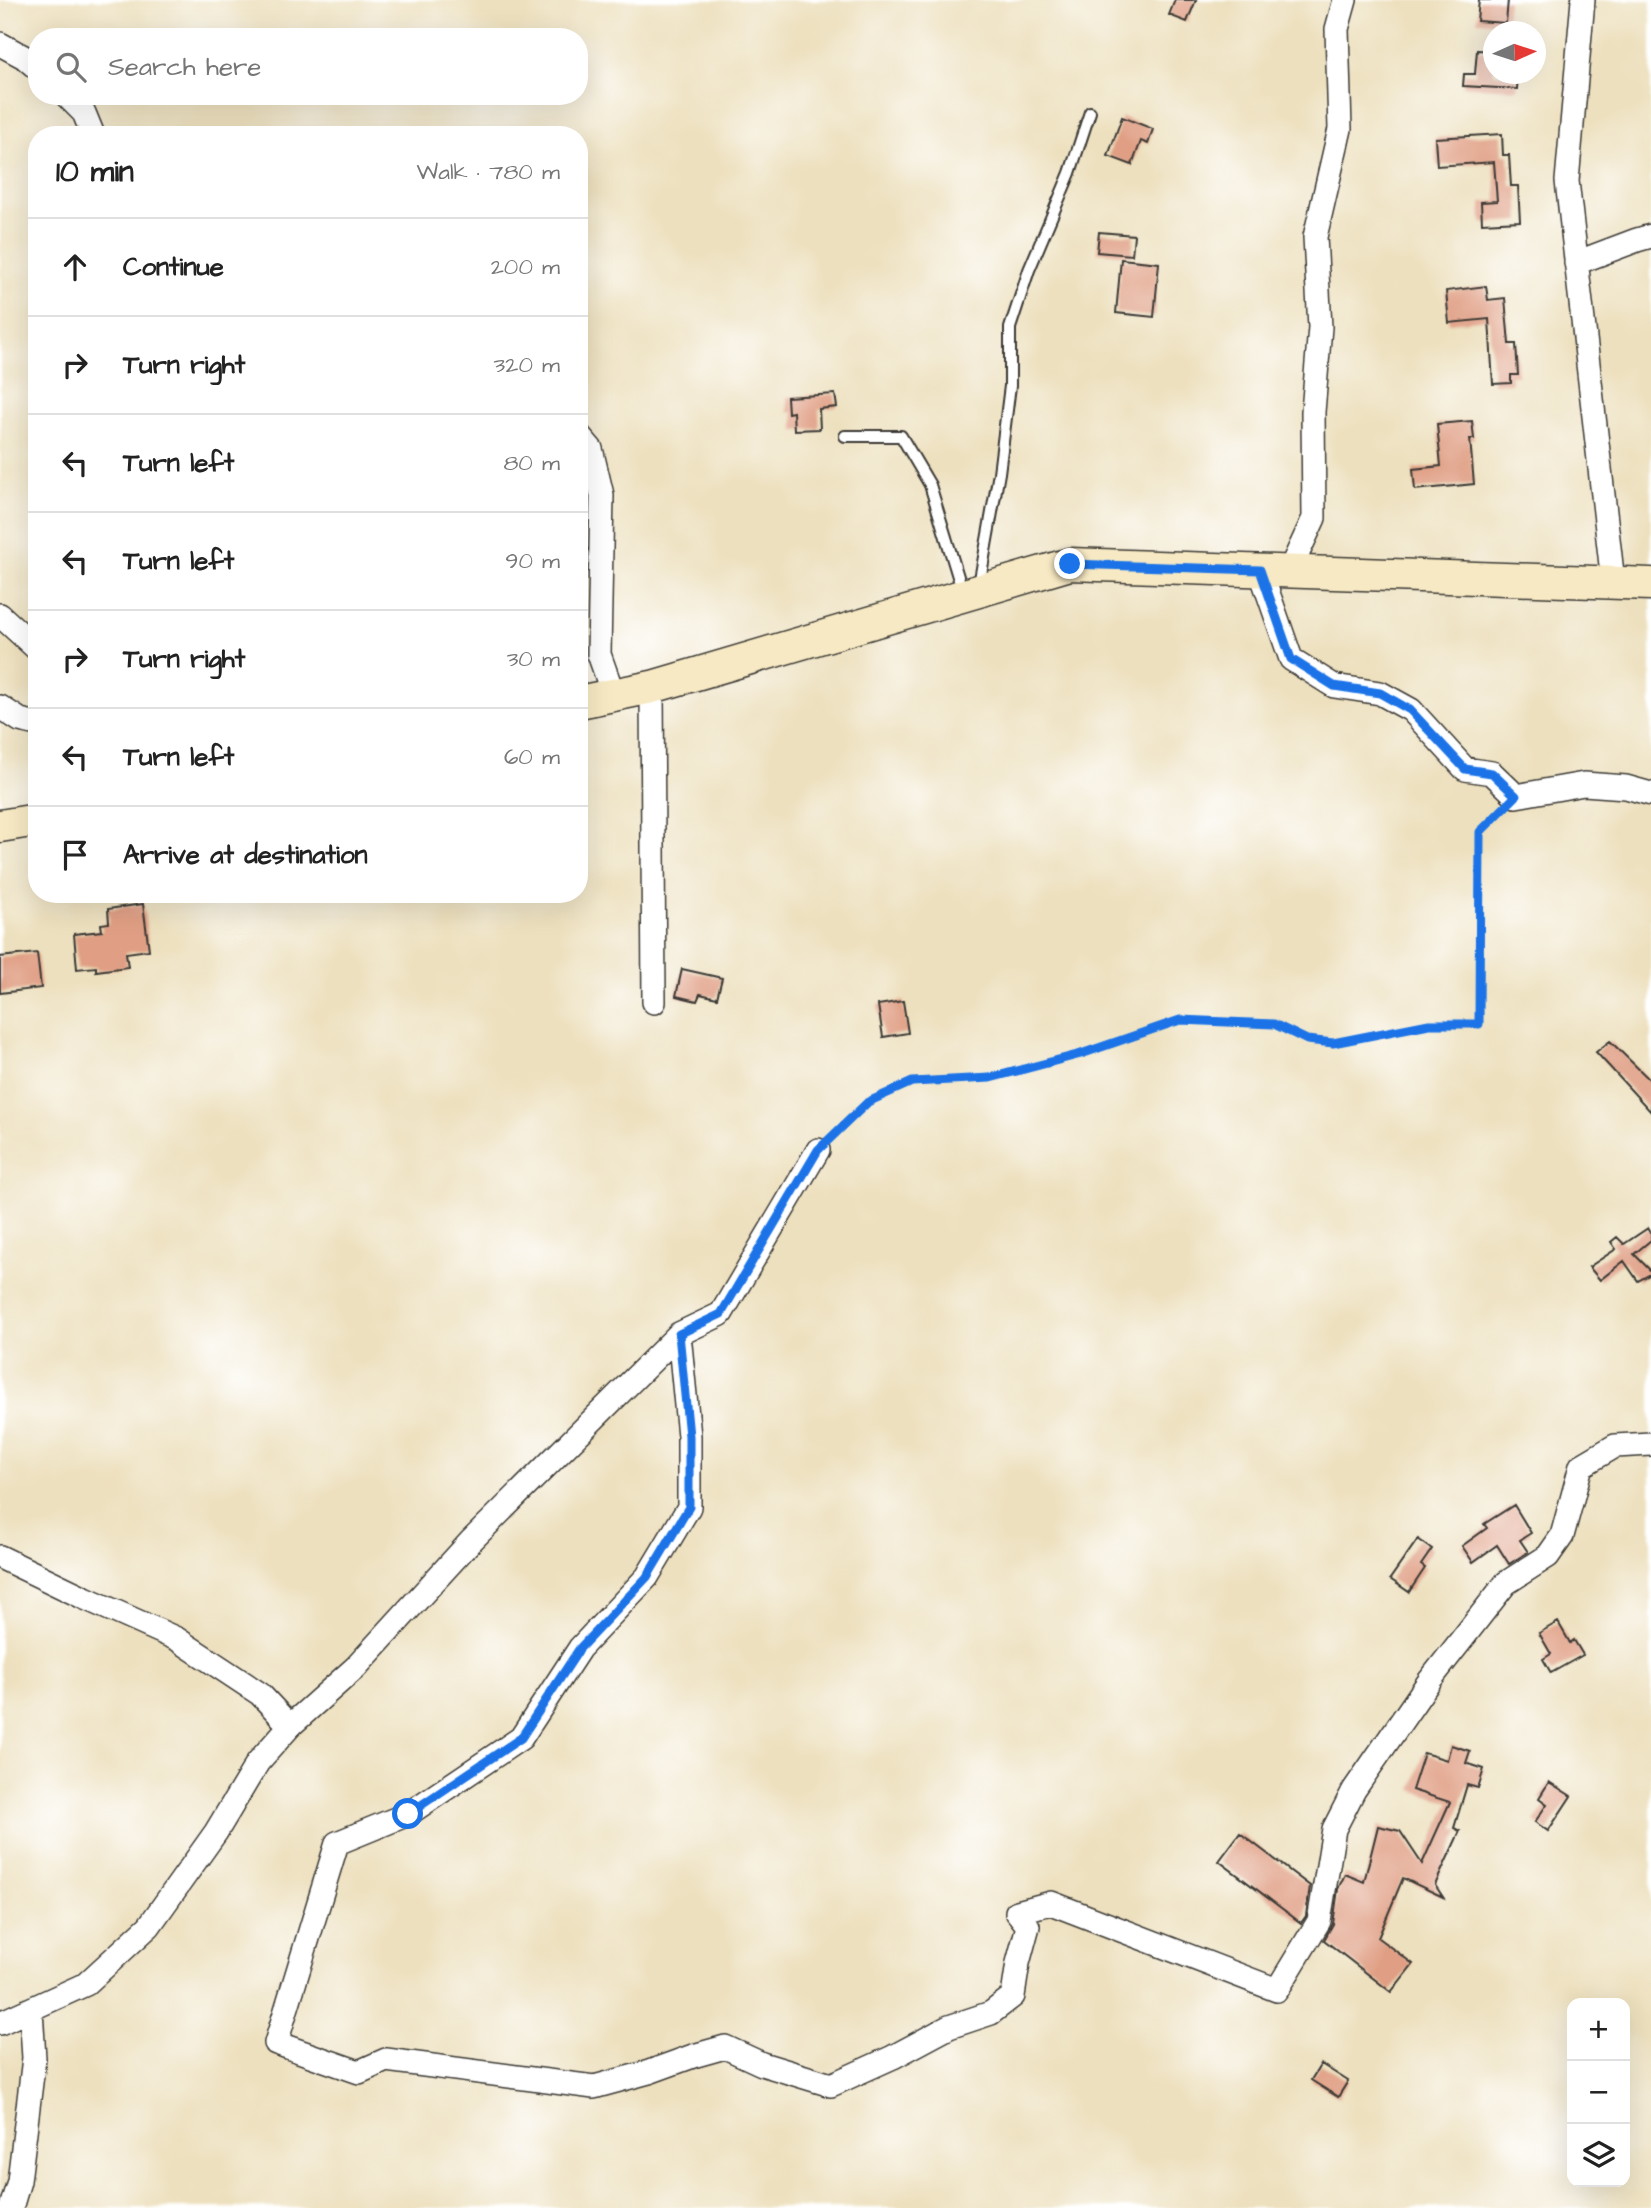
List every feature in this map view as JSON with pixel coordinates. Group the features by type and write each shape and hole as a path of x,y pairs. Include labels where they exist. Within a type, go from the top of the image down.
{"street":[{"path":"1345,0 1337,29 1339,129 1315,237 1320,327 1314,412 1314,518 1275,570 1291,659 1334,686 1380,693 1410,710 1465,769 1492,773 1516,796 1584,784 1626,787 1651,794"},
{"path":"1583,0 1567,181 1613,582"},
{"path":"0,44 28,60"},
{"path":"76,105 84,113 89,126"},
{"path":"1576,263 1651,236"},
{"path":"588,446 602,495 599,654 613,694"},
{"path":"588,700 652,687 1070,564 1651,584"},
{"path":"0,615 28,641"},
{"path":"652,687 654,1002"},
{"path":"0,707 28,722"},
{"path":"0,2023 86,1984 149,1926 216,1832 258,1762 290,1726 356,1667 470,1542 679,1334 721,1314 818,1150"},
{"path":"679,1334 689,1436 689,1507 647,1577 580,1648 521,1738 408,1814 337,1843 275,2043 359,2072 386,2060 594,2087 725,2047 762,2064 831,2085 893,2057 949,2027 991,2013 1013,1996 1028,1926 1017,1912 1051,1903 1277,1990 1319,1921 1334,1829 1354,1790 1430,1680 1506,1583 1548,1556 1562,1536 1581,1466 1615,1446 1651,1444"},
{"path":"0,1557 177,1639 260,1694 290,1726"},
{"path":"11,2208 19,2181 34,2058 31,2010"}],"lane":[{"path":"971,593 1002,448 1010,386 1010,328 1029,270 1070,173 1090,112"},
{"path":"845,436 901,436 930,485 971,593"}],"path":[{"path":"818,1150 868,1102 912,1082 990,1078 1081,1054 1180,1020 1274,1024 1307,1040 1333,1043 1429,1024 1479,1024 1480,832 1516,796"}],"building":[{"path":"1175,0 1196,0 1187,22 1169,15"},
{"path":"1479,0 1508,0 1506,21 1477,21"},
{"path":"1477,50 1483,50 1483,84 1517,84 1517,89 1463,86 1464,74 1475,74"},
{"path":"1122,117 1153,129 1148,144 1141,141 1132,165 1108,156"},
{"path":"1502,134 1503,155 1509,155 1511,186 1518,186 1520,221 1482,223 1481,202 1497,201 1494,162 1437,166 1435,138"},
{"path":"1099,232 1134,235 1132,255 1097,252"},
{"path":"1121,259 1159,263 1154,317 1116,313"},
{"path":"1486,286 1488,300 1505,298 1509,344 1516,344 1518,375 1511,375 1511,383 1493,384 1489,319 1449,323 1446,291"},
{"path":"835,394 837,407 819,409 820,429 794,430 793,412 788,413 787,397"},
{"path":"1472,421 1474,439 1470,439 1474,484 1415,490 1413,469 1441,466 1437,424"},
{"path":"143,904 149,950 126,953 128,967 96,971 96,967 77,969 74,934 102,931 101,924 109,923 108,909"},
{"path":"37,953 41,988 0,993 0,957"},
{"path":"682,969 722,978 717,998 700,994 697,1001 676,996"},
{"path":"903,1001 908,1033 883,1037 878,1005"},
{"path":"1610,1041 1651,1081 1651,1112 1596,1052"},
{"path":"1648,1228 1651,1240 1634,1254 1651,1274 1638,1281 1624,1261 1600,1280 1589,1267 1616,1249 1611,1242 1617,1237 1624,1244"},
{"path":"1514,1505 1531,1533 1520,1540 1528,1552 1509,1564 1497,1545 1473,1562 1462,1546 1487,1528 1484,1524"},
{"path":"1418,1539 1432,1549 1421,1565 1425,1568 1409,1592 1390,1579"},
{"path":"1558,1622 1570,1643 1574,1640 1583,1655 1551,1673 1543,1659 1551,1654 1539,1633"},
{"path":"1451,1745 1470,1751 1466,1763 1484,1769 1478,1788 1467,1785 1454,1828 1460,1831 1435,1885 1443,1897 1403,1878 1378,1938 1413,1964 1391,1992 1324,1940 1333,1924 1338,1889 1345,1874 1364,1882 1378,1826 1400,1831 1422,1864 1450,1802 1412,1790 1424,1753 1447,1760"},
{"path":"1549,1782 1571,1796 1548,1831 1535,1822 1547,1804 1539,1798"},
{"path":"1240,1833 1310,1886 1306,1916 1301,1923 1219,1861"},
{"path":"1321,2064 1348,2081 1338,2097 1311,2080"}],"route":[{"path":"408,1814 521,1738 580,1648 647,1577 689,1507 689,1436 679,1334 721,1314 818,1150 868,1102 912,1082 990,1078 1081,1054 1180,1020 1274,1024 1307,1040 1333,1043 1429,1024 1479,1024 1480,832 1516,796 1492,773 1465,769 1410,710 1380,693 1334,686 1291,659 1260,570 1070,564"}]}
